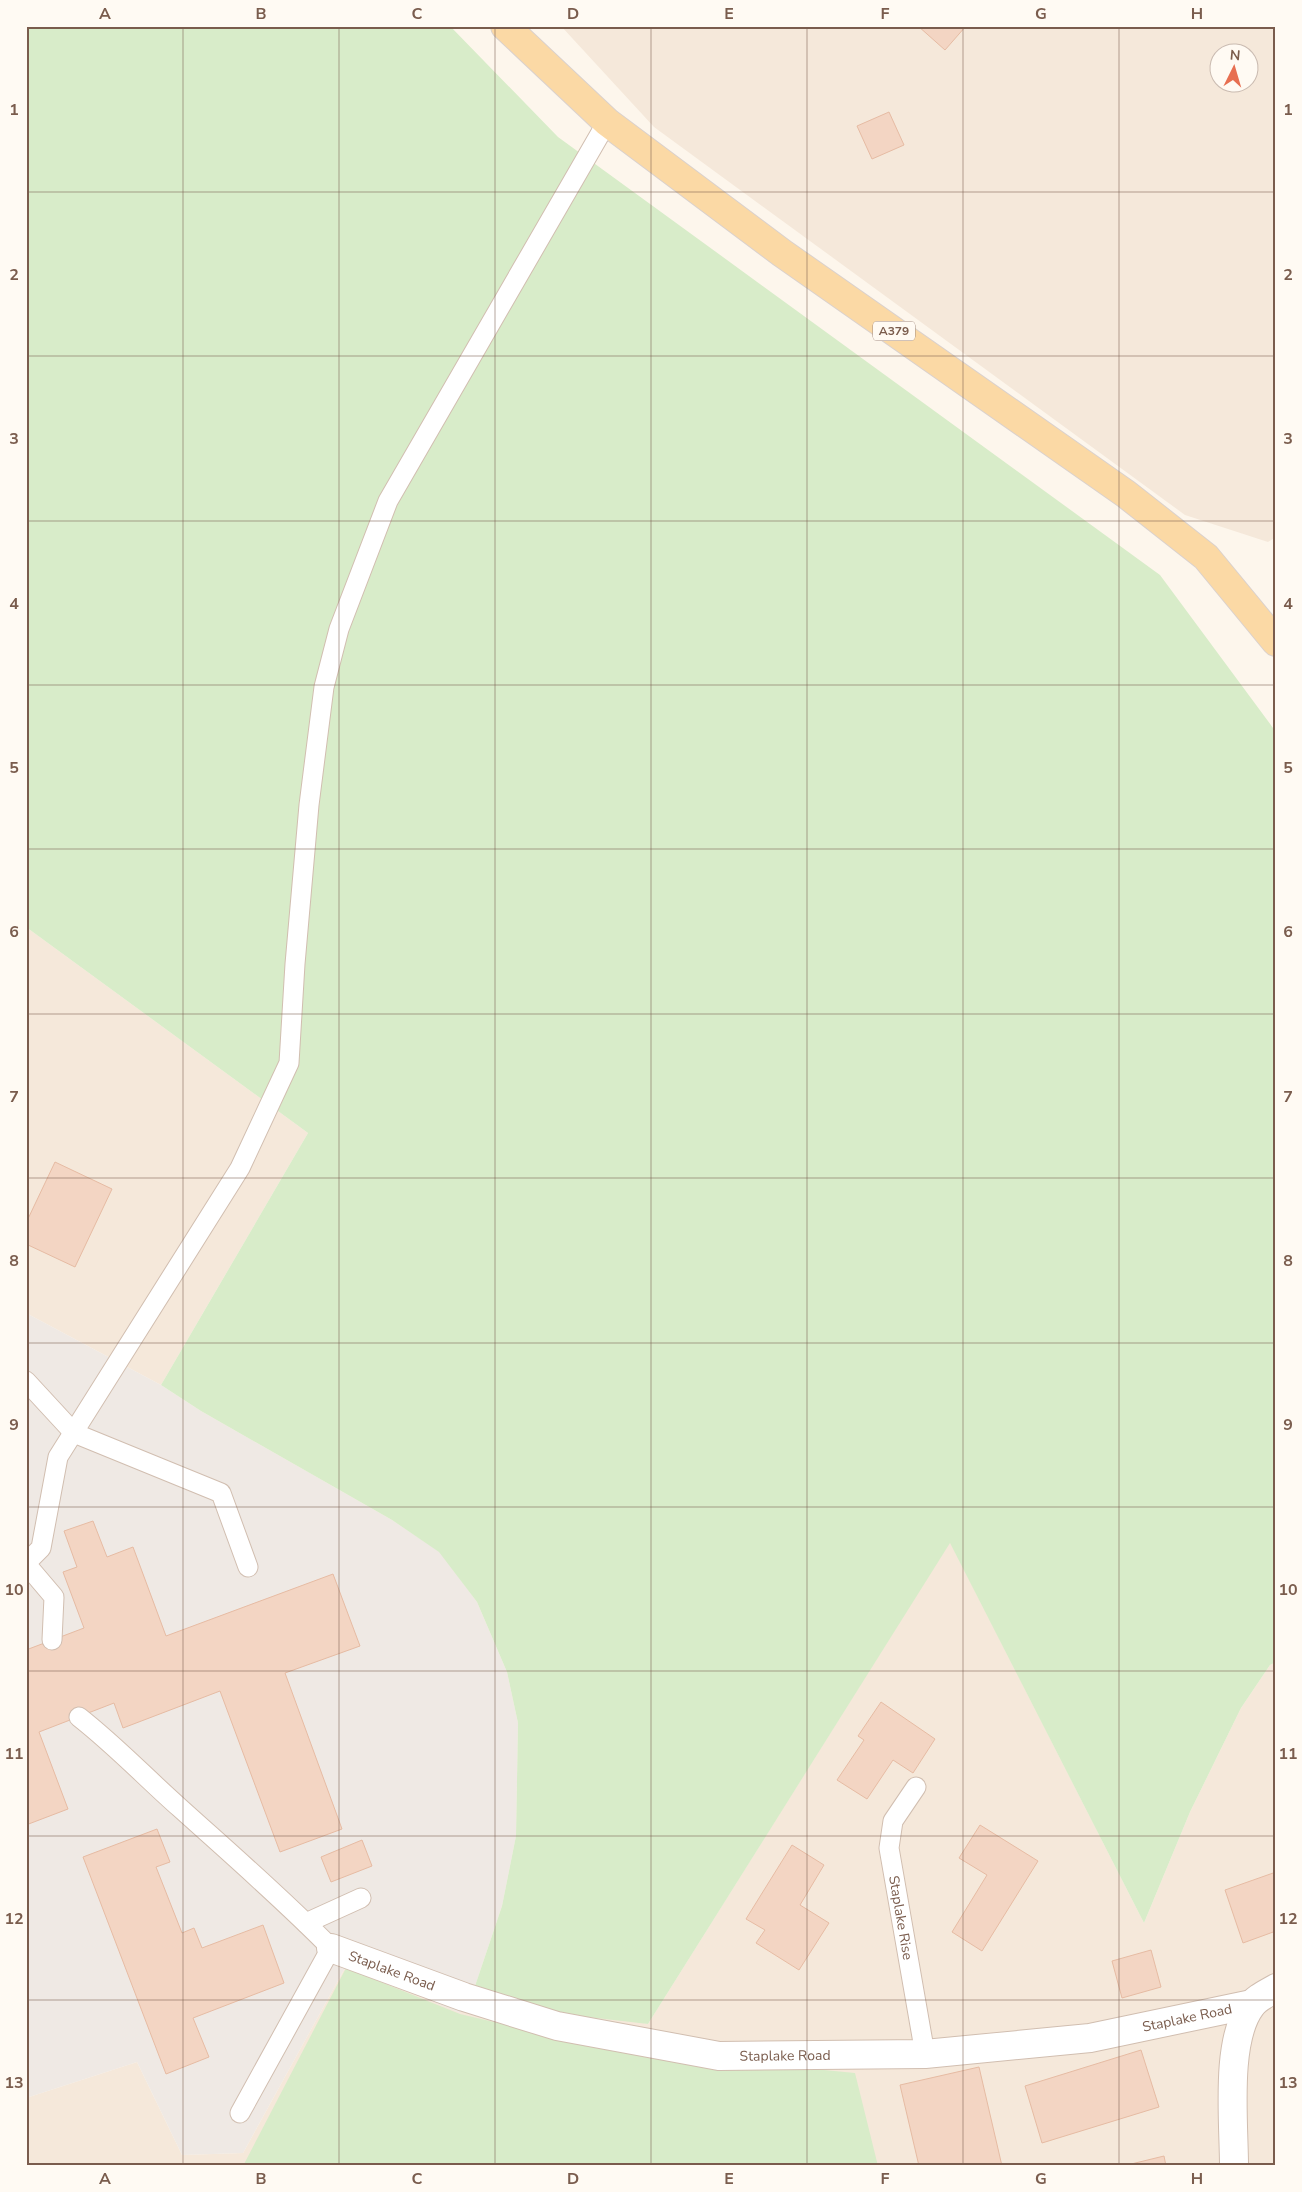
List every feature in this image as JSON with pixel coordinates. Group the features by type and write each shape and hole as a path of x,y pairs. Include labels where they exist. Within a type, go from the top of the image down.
{"main road":[{"name":"A379","path":"505,26 607,122 782,253 1126,494 1206,557 1276,642"}],"street":[{"name":"Staplake Road","path":"331,1948 464,1997 557,2026 719,2056 925,2054 1090,2038 1252,2004 1276,1988"},
{"name":"Staplake Road","path":"1234,2166 1234,2052 1239,2025 1252,2004"}],"lane":[{"path":"52,1640 54,1597 26,1564 40,1548 58,1457 240,1168 289,1063 295,964 310,796 324,688 339,629 388,501 607,122"},
{"path":"26,1381 74,1433 221,1493 248,1567"},
{"path":"79,1717 114,1744 155,1786 331,1948 240,2113"},
{"name":"Staplake Rise","path":"916,1787 892,1821 889,1848 925,2054"},
{"path":"306,1923 361,1898"}],"shaded area":[{"path":"561,26 1276,26 1276,537 1268,542 1185,515 654,127"},
{"path":"26,927 308,1133 161,1385 26,1313"},
{"path":"26,1313 161,1385 201,1411 392,1520 440,1552 477,1602 507,1672 518,1723 516,1836 502,1906 475,1986 468,1983 460,2013 346,1966 243,2153 182,2155 137,2062 26,2098"},
{"path":"950,1542 1144,1923 1190,1812 1241,1708 1270,1665 1276,1662 1276,2166 26,2166 26,2098 137,2062 182,2155 243,2153 346,1966 461,2012 468,1983 648,2024"}],"green space":[{"path":"26,26 450,26 558,137 1160,575 1276,732 1276,1662 1270,1665 1241,1708 1190,1812 1144,1923 950,1543 648,2024 553,2013 475,1986 502,1906 516,1836 518,1723 507,1672 477,1602 439,1552 392,1520 201,1411 161,1385 308,1133 26,927"},
{"path":"346,1968 460,2014 609,2049 855,2073 878,2166 243,2166"}],"building":[{"path":"918,26 966,26 945,50"},
{"path":"889,112 904,145 872,159 857,126"},
{"path":"55,1162 112,1189 75,1267 26,1244 26,1223"},
{"path":"93,1521 107,1557 133,1547 166,1636 333,1574 360,1646 285,1673 342,1829 280,1852 220,1691 123,1728 114,1703 39,1732 68,1809 26,1825 26,1650 84,1628 63,1572 77,1567 64,1531"},
{"path":"881,1702 935,1739 913,1773 893,1760 867,1799 837,1780 864,1740 858,1736"},
{"path":"980,1825 1038,1861 982,1951 952,1932 987,1875 959,1858"},
{"path":"157,1829 170,1862 156,1867 182,1933 194,1928 202,1948 263,1925 284,1983 193,2018 209,2057 166,2074 83,1857"},
{"path":"362,1840 372,1866 331,1882 321,1857"},
{"path":"792,1845 824,1865 800,1905 829,1923 799,1970 756,1943 765,1930 746,1919"},
{"path":"1276,1872 1276,1931 1243,1943 1225,1890"},
{"path":"1151,1950 1161,1987 1122,1998 1112,1961"},
{"path":"1141,2050 1159,2107 1042,2143 1025,2086"},
{"path":"979,2067 1002,2166 919,2166 900,2085"},
{"path":"1164,2156 1166,2166 1123,2166"}]}
